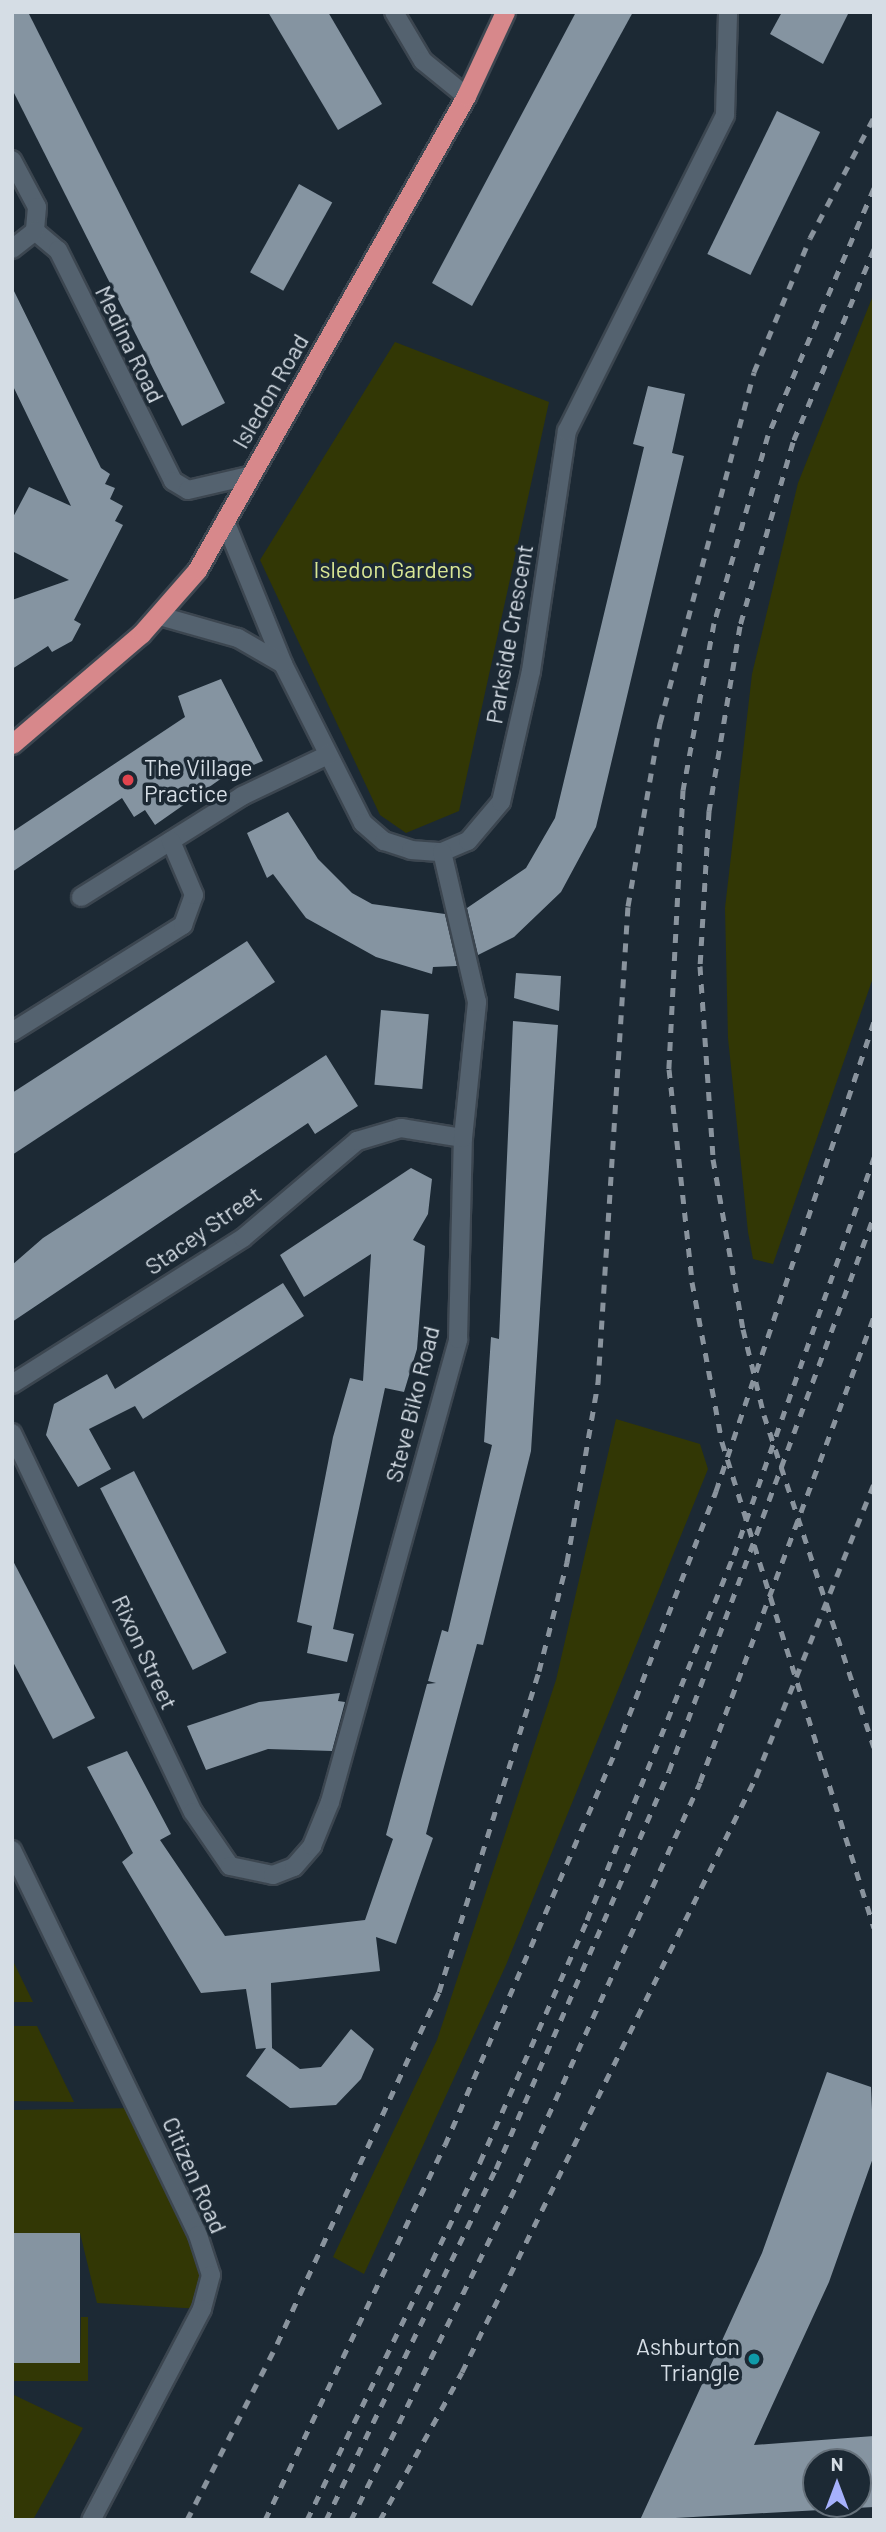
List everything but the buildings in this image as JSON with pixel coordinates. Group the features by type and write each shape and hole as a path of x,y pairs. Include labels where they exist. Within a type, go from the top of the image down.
{"highway":[{"name":"Isledon Road","path":"12,744 160,616 225,521 248,476 466,96 505,12"}],"street":[{"path":"394,12 423,61 466,96"},
{"name":"Parkside Crescent","path":"442,852 486,827 501,802 531,671 567,431 725,115 728,12"},
{"path":"12,160 37,207 35,231 12,249"},
{"name":"Medina Road","path":"35,231 58,250 173,481 188,491 248,476"},
{"path":"225,521 283,664 363,823 384,841 442,852"},
{"path":"160,616 238,638 283,664"},
{"path":"81,897 242,796 328,755"},
{"path":"12,1032 183,925 194,895 171,841"},
{"name":"Steve Biko Road","path":"253,1875 294,1867 312,1846 330,1802 458,1339 463,1138 477,1002 442,852"},
{"name":"Stacey Street","path":"12,1384 243,1238 357,1141 401,1128 463,1138"},
{"name":"Rixon Street","path":"12,1433 193,1812 230,1866 253,1875"},
{"name":"Citizen Road","path":"12,1850 198,2235 211,2275 202,2309 91,2520"}],"green space":[{"path":"874,293 874,975 773,1264 753,1259 748,1232 728,1038 725,908 752,674 798,483"},
{"name":"Isledon Gardens","path":"395,342 549,402 459,811 406,833 380,815 260,560"},
{"path":"616,1419 700,1444 708,1469 506,1965 364,2274 333,2257 437,2040 556,1680"},
{"path":"12,1959 33,2002 12,2002"},
{"path":"12,2026 37,2026 74,2102 12,2101"},
{"path":"138,2108 198,2235 202,2309 97,2303 80,2233 12,2233 12,2110"},
{"path":"81,2317 88,2317 88,2381 12,2381 12,2363 80,2363"},
{"path":"12,2394 83,2428 33,2520 12,2520"}],"railway":[{"path":"187,2520 277,2344 439,1992 539,1671 567,1562 598,1383 628,906 660,723 754,372 810,238 874,117"},
{"path":"874,188 768,435 714,623 683,790 669,1069 692,1282 722,1442 874,1928"},
{"path":"874,249 793,442 740,626 709,811 700,966 713,1159 743,1329 764,1415 874,1747"},
{"path":"265,2520 445,2145 616,1749 716,1491 874,1022"},
{"path":"307,2520 480,2162 587,1920 734,1555 874,1157"},
{"path":"326,2520 496,2169 669,1771 874,1216"},
{"path":"351,2520 518,2182 700,1782 874,1316"},
{"path":"380,2520 462,2372 756,1777 874,1483"}],"place":[{"name":"The Village Practice","path":"128,780"},
{"name":"Ashburton Triangle","path":"754,2359"}]}
